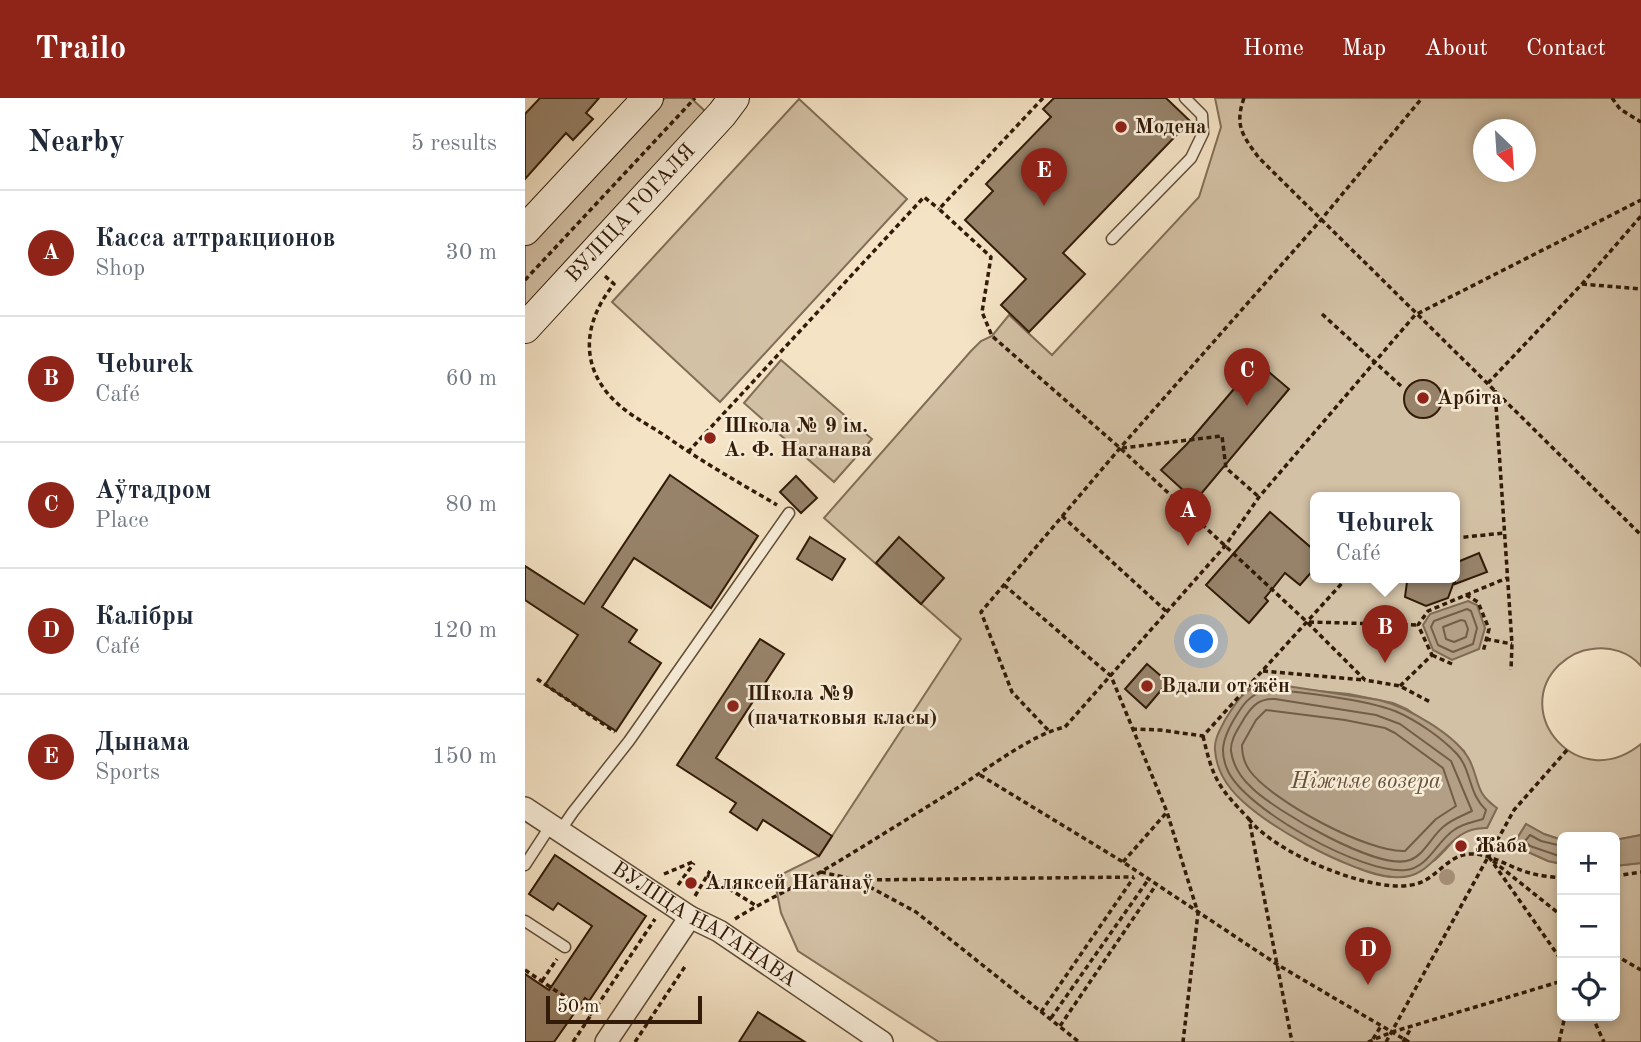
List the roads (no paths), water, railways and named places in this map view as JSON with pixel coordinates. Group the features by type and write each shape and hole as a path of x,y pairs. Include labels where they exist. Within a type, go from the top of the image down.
{"main road":[{"path":"525,230 648,98"},
{"name":"ВУЛІЦА ГОГАЛЯ","path":"525,328 734,98"}],"street":[{"name":"ВУЛІЦА НАГАНАВА","path":"525,808 691,909 882,1042"},
{"path":"606,1042 691,909"}],"lane":[{"path":"1112,239 1191,158 1203,133 1202,115 1185,98"},
{"path":"525,865 573,812 629,741 789,513"},
{"path":"525,921 565,947"}],"water":[{"path":"1468,601 1477,605 1485,628 1479,649 1452,660 1433,650 1423,625 1430,614"},
{"name":"Ніжняе возера","path":"1267,683 1379,700 1430,723 1464,751 1481,792 1497,808 1487,828 1472,830 1460,836 1421,871 1408,876 1393,877 1353,866 1283,831 1262,817 1231,789 1220,771 1215,750 1219,731 1237,701 1253,688"},
{"path":"1526,824 1557,838 1557,863 1548,861 1513,845"},
{"path":"1641,835 1641,863 1620,865 1620,839"}],"place":[{"name":"Модена","path":"1121,127"},
{"name":"Дынама","path":"1044,206"},
{"name":"Арбіта","path":"1423,398"},
{"name":"Аўтадром","path":"1247,406"},
{"name":"Школа № 9 ім. А. Ф. Наганава","path":"710,438"},
{"name":"Касса аттракционов","path":"1188,546"},
{"name":"Чeburek","path":"1385,663"},
{"name":"Вдали от жён","path":"1147,686"},
{"name":"Школа №9 (пачатковыя класы)","path":"733,706"},
{"name":"Жаба","path":"1461,846"},
{"name":"Аляксей Наганаў","path":"691,883"},
{"name":"Калібры","path":"1368,985"}]}
